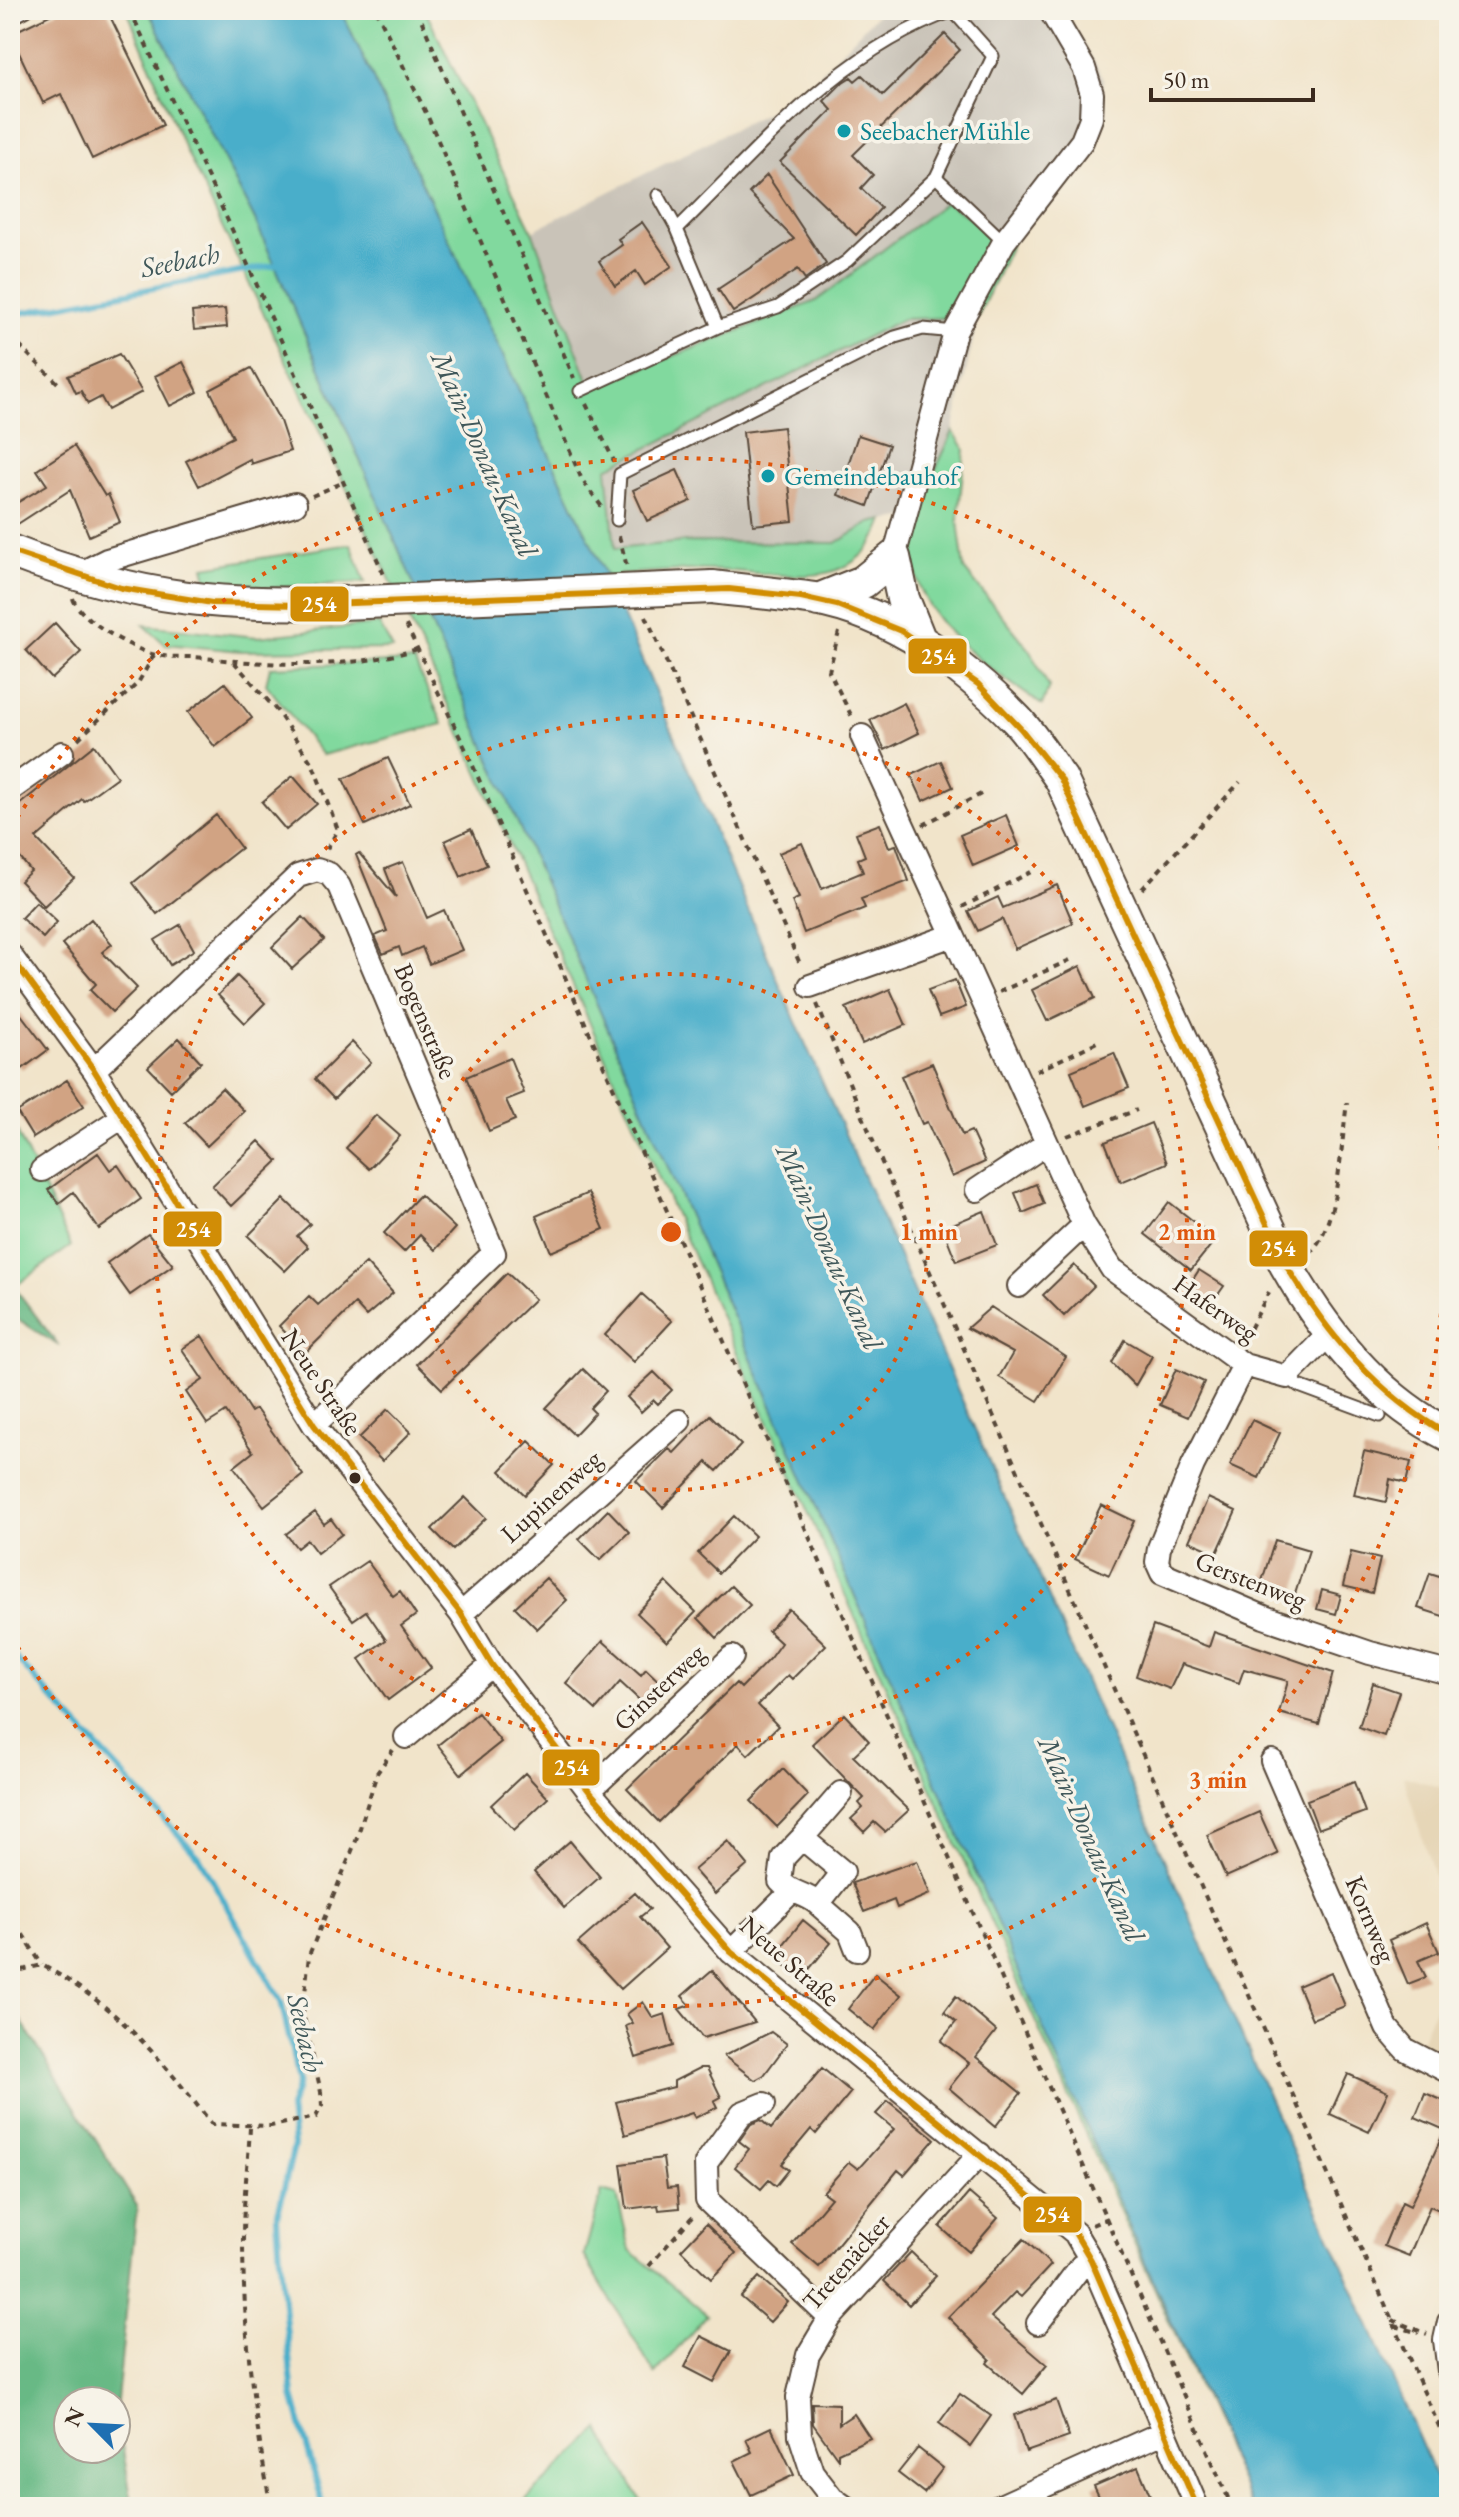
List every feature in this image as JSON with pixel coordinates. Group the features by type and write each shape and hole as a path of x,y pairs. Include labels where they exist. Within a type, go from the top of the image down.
{"street":[{"path":"920,641 903,599 894,557 955,332 1004,242 1082,141 1091,118 1092,94 1084,68 1050,10"},
{"path":"73,584 107,560 295,504"},
{"path":"10,551 73,584 233,605 376,591 712,587 823,613 869,616 920,641 976,682 1019,722 1061,779 1286,1265 1329,1334 1405,1407 1449,1435"},
{"path":"823,613 894,557"},
{"name":"Haferweg","path":"862,736 1046,1144 1084,1225 1112,1269 1239,1362 1287,1377"},
{"path":"10,790 62,753"},
{"name":"Bogenstraße","path":"94,1070 298,876 317,870 329,874 339,886 494,1253 314,1425"},
{"path":"810,986 949,925"},
{"name":"Neue Straße","path":"10,955 94,1070 314,1425 461,1614 492,1665 589,1791 731,1952 1075,2233 1091,2260 1197,2507"},
{"path":"42,1170 121,1118"},
{"path":"977,1190 1046,1144"},
{"path":"1019,1286 1084,1225"},
{"path":"1287,1377 1329,1334"},
{"name":"Gerstenweg","path":"1239,1362 1159,1548 1157,1562 1162,1573 1264,1617 1370,1653 1449,1673"},
{"name":"Lupinenweg","path":"461,1614 679,1421"},
{"name":"Ginsterweg","path":"589,1791 732,1657"},
{"path":"406,1737 492,1665"},
{"name":"Kornweg","path":"1272,1761 1387,2028 1405,2049 1449,2072"},
{"path":"841,1793 783,1858 780,1881 790,1893 809,1895 850,1932 857,1950"},
{"path":"802,1838 843,1872 818,1904"},
{"path":"731,1952 790,1893"},
{"path":"764,2104 742,2113 706,2163 707,2200 830,2318"},
{"name":"Tretenäcker","path":"845,2507 832,2498 812,2472 800,2435 798,2397 808,2355 830,2318 980,2154"},
{"path":"1038,2323 1081,2266 1091,2260"},
{"path":"1447,2331 1449,2371"},
{"path":"998,2507 1164,2432"}],"lane":[{"path":"10,19 27,10"},
{"path":"580,391 718,327 778,307 847,261 936,177 993,56 954,10 915,24 880,44 819,89 677,229"},
{"path":"936,177 1004,242"},
{"path":"658,195 677,229 718,327"},
{"path":"617,520 620,474 895,337 923,329 955,332"},
{"path":"1287,1377 1299,1386 1380,1416"}],"path":[{"path":"130,10 241,249 344,482 376,591"},
{"path":"376,10 428,117 582,480 590,494 617,520"},
{"path":"417,10 580,391 620,474"},
{"path":"12,340 60,385"},
{"path":"10,348 20,348"},
{"path":"295,504 344,482"},
{"path":"73,584 74,605 84,615 154,655 234,662 343,661 397,655 417,649"},
{"path":"823,613 840,630 850,634"},
{"path":"405,621 511,853 1232,2507"},
{"path":"840,630 829,671 862,736"},
{"path":"62,753 138,683 154,655"},
{"path":"665,658 810,986 882,1163 1449,2449"},
{"path":"234,662 277,711 313,765 338,830 331,838"},
{"path":"1150,880 1240,782"},
{"path":"907,833 981,794"},
{"path":"949,925 1031,872"},
{"path":"982,999 1070,960"},
{"path":"1019,1080 1099,1041"},
{"path":"1286,1265 1312,1252 1330,1216 1347,1103"},
{"path":"1046,1144 1137,1110"},
{"path":"1239,1362 1269,1292 1277,1303"},
{"path":"10,1914 42,1965 75,1983 148,2043 212,2124 250,2128 304,2122 316,2117 322,2105 303,2013 309,1955 356,1841 377,1773 384,1759 406,1737"},
{"path":"10,1973 42,1965"},
{"path":"250,2128 243,2237 247,2339 256,2432 271,2507"},
{"path":"649,2266 707,2200"},
{"path":"1392,2320 1447,2331"},
{"path":"1395,2326 1447,2331"}],"shaded area":[{"path":"881,10 1064,10 1104,79 1095,131 1011,245 946,202 817,301 591,388 532,231 799,96"},
{"path":"978,317 953,431 917,516 870,523 836,543 683,542 615,549 607,468 903,319"},
{"path":"1403,1776 1449,1790 1449,1924"},
{"path":"1449,1972 1449,2058 1419,2046"}],"green space":[{"path":"127,10 148,10 256,222 1252,2507 422,647 181,140"},
{"path":"341,10 425,10 532,231 591,388 816,301 946,202 1011,245 978,317 903,319 607,468 615,549 683,542 836,543 870,523 884,520 872,543 857,559 840,569 800,576 690,570 621,574 608,580"},
{"path":"953,431 965,449 958,521 964,569 1030,650 1049,687 1042,705 967,650 928,605 917,578 913,549 917,516"},
{"path":"351,544 365,582 257,589 208,583 204,567"},
{"path":"379,624 393,649 241,651 165,644 144,625 257,637"},
{"path":"414,661 443,724 322,755 266,684 270,667"},
{"path":"10,1117 71,1246 14,1287 10,1283"},
{"path":"10,1283 14,1287 59,1346 10,1314"},
{"path":"10,2003 137,2206 119,2385 52,2385 52,2465 126,2465 133,2507 10,2507"},
{"path":"602,2191 617,2195 630,2250 707,2315 655,2374 584,2255"},
{"path":"599,2429 645,2507 518,2507"}],"water":[{"name":"Main-Donau-Kanal","path":"148,10 341,10 608,580 784,995 1449,2507 1252,2507 256,222"}],"building":[{"path":"60,10 107,10 163,125 92,159 61,94 43,103 10,34"},
{"name":"Seebacher Mühle","path":"945,34 960,50 853,155 873,175 861,188 881,208 856,235 780,162 832,110 824,101 843,82 851,77 855,81 862,75 883,95"},
{"path":"767,175 826,264 805,279 798,269 733,312 718,289 794,239 749,193"},
{"path":"642,222 672,266 645,285 636,271 615,286 599,261 622,245 618,239"},
{"path":"225,309 227,327 194,330 192,312"},
{"path":"119,354 142,392 108,410 101,397 88,404 81,391 76,393 68,376"},
{"path":"183,362 198,392 170,406 155,376"},
{"path":"251,368 280,421 290,451 251,464 250,459 199,486 186,461 233,437 210,390"},
{"name":"Gemeindebauhof","path":"783,427 793,521 753,525 743,432"},
{"path":"858,435 889,445 868,506 838,495"},
{"path":"74,446 105,496 108,494 120,522 89,536 70,490 10,529 10,507 47,485 37,470"},
{"path":"677,470 691,501 647,521 633,490"},
{"path":"55,623 81,652 52,679 26,650"},
{"path":"225,683 252,718 215,747 188,712"},
{"path":"904,703 919,733 885,750 870,720"},
{"path":"94,745 117,777 84,801 82,799 36,838 74,878 44,906 20,881 31,871 10,846 10,812"},
{"path":"388,758 410,804 365,825 343,779"},
{"path":"941,761 953,787 923,801 911,775"},
{"path":"293,776 317,804 286,830 262,802"},
{"path":"216,815 241,848 157,914 133,883"},
{"path":"1006,815 1019,846 973,866 960,835"},
{"path":"880,824 889,847 896,845 909,881 861,899 865,908 804,933 792,901 799,898 779,853 802,843 822,889 863,872 858,859 865,856 856,833"},
{"path":"471,829 487,865 461,877 445,841"},
{"path":"359,853 396,897 385,869 403,862 427,918 444,910 462,950 429,964 422,947 402,956 399,947 383,954 375,936 387,931 356,855"},
{"path":"1057,885 1073,923 1015,949 1002,919 978,931 968,911 998,897 1003,908"},
{"path":"36,902 57,922 43,938 21,918"},
{"path":"303,917 324,940 292,969 272,947"},
{"path":"91,919 112,944 102,952 137,988 112,1012 90,990 96,984 62,944"},
{"path":"180,925 194,950 170,965 155,940"},
{"path":"1080,966 1095,998 1047,1021 1032,990"},
{"path":"237,976 265,1003 245,1023 218,995"},
{"path":"955,980 966,1007 939,1017 928,990"},
{"path":"890,989 906,1025 862,1044 846,1008"},
{"path":"10,1000 48,1050 22,1069 10,1053"},
{"path":"179,1038 201,1062 171,1091 148,1067"},
{"path":"352,1042 371,1062 334,1099 315,1079"},
{"path":"1114,1053 1129,1088 1085,1106 1071,1071"},
{"path":"510,1058 524,1093 506,1100 515,1120 489,1131 466,1077"},
{"path":"932,1063 962,1135 971,1131 985,1162 952,1177 927,1122 922,1124 901,1076"},
{"path":"67,1080 84,1106 33,1138 17,1112"},
{"path":"222,1088 244,1111 207,1146 185,1123"},
{"path":"376,1115 400,1136 369,1169 346,1148"},
{"path":"1151,1123 1167,1163 1121,1182 1105,1142"},
{"path":"259,1141 278,1161 231,1206 212,1186"},
{"path":"98,1153 110,1170 118,1165 141,1199 99,1229 73,1192 59,1203 48,1190"},
{"path":"1036,1184 1044,1204 1023,1213 1015,1193"},
{"path":"588,1193 604,1229 551,1252 536,1216"},
{"path":"420,1195 455,1228 435,1250 420,1235 404,1252 384,1233"},
{"path":"284,1199 310,1224 297,1236 308,1247 285,1271 248,1236"},
{"path":"1169,1202 1216,1239 1191,1270 1145,1234"},
{"path":"984,1211 997,1245 956,1261 943,1228"},
{"path":"148,1234 173,1265 130,1295 107,1263"},
{"path":"366,1263 393,1293 366,1316 355,1304 305,1353 279,1326 309,1296 318,1305"},
{"path":"1074,1265 1094,1286 1064,1316 1043,1295"},
{"path":"1199,1270 1224,1286 1210,1306 1186,1290"},
{"path":"507,1273 535,1299 442,1389 417,1364"},
{"path":"642,1294 672,1321 634,1362 605,1335"},
{"path":"991,1307 1066,1357 1038,1401 999,1377 1013,1353 967,1328"},
{"path":"202,1336 251,1412 256,1409 303,1475 264,1506 234,1467 253,1452 226,1412 207,1424 186,1392 203,1380 182,1349"},
{"path":"1125,1340 1152,1356 1135,1386 1112,1363"},
{"path":"583,1369 606,1391 590,1408 595,1413 574,1435 546,1408"},
{"path":"1176,1369 1204,1382 1188,1417 1160,1405"},
{"path":"654,1372 672,1390 658,1404 654,1400 641,1412 627,1397"},
{"path":"388,1409 411,1432 382,1461 359,1438"},
{"path":"710,1415 741,1445 717,1471 707,1462 663,1508 636,1481 669,1449 674,1453"},
{"path":"1252,1420 1280,1433 1259,1478 1230,1465"},
{"path":"529,1441 554,1465 525,1495 500,1471"},
{"path":"1364,1451 1411,1462 1406,1483 1390,1479 1386,1502 1354,1495"},
{"path":"465,1497 486,1518 453,1550 432,1529"},
{"path":"1208,1498 1236,1511 1217,1553 1189,1541"},
{"path":"1101,1505 1134,1521 1109,1575 1075,1559"},
{"path":"608,1510 629,1532 600,1560 579,1539"},
{"path":"315,1512 324,1524 331,1519 342,1534 317,1553 307,1540 297,1548 286,1534"},
{"path":"734,1516 755,1536 719,1573 698,1553"},
{"path":"1275,1540 1309,1550 1295,1594 1261,1584"},
{"path":"1351,1552 1380,1559 1372,1593 1343,1586"},
{"path":"367,1561 393,1596 400,1591 416,1615 401,1626 431,1668 388,1700 359,1659 386,1640 366,1611 353,1620 329,1587"},
{"path":"1430,1573 1449,1579 1449,1618 1418,1608"},
{"path":"546,1578 567,1600 537,1629 515,1607"},
{"path":"666,1582 696,1612 667,1642 637,1613"},
{"path":"731,1586 750,1605 717,1638 698,1618"},
{"path":"1322,1590 1341,1595 1336,1614 1317,1609"},
{"path":"789,1609 826,1645 792,1679 788,1675 758,1705 778,1726 748,1755 738,1744 659,1822 627,1789 736,1683 741,1688 770,1658 781,1643 768,1631"},
{"path":"1153,1626 1209,1647 1214,1632 1333,1673 1319,1724 1279,1713 1288,1681 1244,1669 1239,1683 1182,1664 1170,1689 1136,1676"},
{"path":"603,1641 641,1675 646,1669 665,1687 647,1707 620,1682 596,1710 566,1683"},
{"path":"1373,1683 1399,1692 1384,1736 1359,1727"},
{"path":"478,1713 501,1742 461,1774 438,1745"},
{"path":"844,1714 869,1741 853,1756 909,1810 885,1832 874,1822 864,1832 851,1819 863,1808 859,1803 864,1798 812,1744"},
{"path":"783,1769 808,1795 777,1827 751,1801"},
{"path":"525,1773 548,1798 514,1830 491,1805"},
{"path":"1354,1782 1365,1812 1318,1829 1307,1800"},
{"path":"1259,1812 1278,1854 1226,1877 1207,1835"},
{"path":"570,1841 600,1877 564,1908 534,1872"},
{"path":"728,1841 748,1865 715,1894 694,1870"},
{"path":"917,1861 930,1894 897,1908 894,1900 864,1912 852,1883"},
{"path":"635,1893 650,1909 640,1917 667,1948 621,1989 578,1943"},
{"path":"803,1920 831,1943 801,1979 774,1956"},
{"path":"1426,1923 1439,1952 1418,1961 1426,1977 1408,1984 1389,1940"},
{"path":"712,1970 755,2022 703,2038 679,2009 690,2005 682,1996"},
{"path":"1331,1972 1345,2006 1312,2019 1298,1986"},
{"path":"875,1974 901,1995 874,2030 848,2009"},
{"path":"956,1996 996,2031 976,2057 1021,2093 995,2127 949,2088 969,2063 941,2041 956,2022 944,2012"},
{"path":"643,2002 653,2018 665,2014 673,2046 636,2058 626,2026 633,2023 627,2014"},
{"path":"771,2032 787,2044 764,2075 755,2080 724,2056"},
{"path":"700,2068 707,2068 721,2097 714,2101 717,2107 695,2118 692,2113 625,2135 616,2102 674,2087 674,2081"},
{"path":"822,2068 851,2092 816,2134 811,2129 782,2164 789,2170 776,2186 769,2180 761,2189 735,2167 749,2149 739,2141 751,2124 761,2120 771,2129"},
{"path":"1348,2074 1388,2092 1369,2132 1330,2114"},
{"path":"1425,2093 1449,2103 1449,2214 1430,2206 1409,2256 1384,2246 1402,2202 1410,2206 1445,2130 1415,2117"},
{"path":"888,2101 935,2139 904,2175 898,2170 819,2267 792,2244 831,2198 823,2192 849,2162 858,2169 894,2129 876,2114"},
{"path":"663,2158 667,2188 677,2187 679,2208 659,2210 658,2205 627,2209 621,2164"},
{"path":"969,2193 998,2218 969,2252 940,2227"},
{"path":"706,2224 736,2253 711,2279 681,2250"},
{"path":"1024,2239 1051,2265 1021,2297 1015,2292 991,2317 1047,2365 1023,2394 987,2363 990,2359 948,2317"},
{"path":"911,2252 936,2276 909,2305 884,2281"},
{"path":"759,2277 788,2302 770,2322 741,2297"},
{"path":"701,2336 731,2351 714,2382 685,2367"},
{"path":"960,2394 991,2416 970,2446 939,2423"},
{"path":"1056,2400 1069,2437 1026,2452 1014,2415"},
{"path":"812,2403 839,2404 839,2424 854,2414 870,2438 838,2453 838,2459 813,2424"},
{"path":"771,2427 794,2475 751,2495 734,2461 752,2452 746,2439"},
{"path":"918,2448 943,2468 924,2493 898,2473"},
{"path":"1138,2467 1155,2507 1104,2507 1094,2486"}],"waterway":[{"name":"Seebach","path":"10,315 282,264"},
{"name":"Seebach","path":"10,1652 199,1857 281,2001 299,2082 290,2108 294,2145 277,2218 282,2284 293,2396 322,2501 329,2507"}],"transit line":[{"name":"254","path":"10,551 121,588 212,603 300,605 729,589 801,597 837,605 901,631 978,684 1021,729 1061,779 1286,1265 1319,1316 1356,1361 1399,1401 1449,1435"},
{"name":"254","path":"10,955 94,1070 314,1425 461,1614 492,1665 589,1791 731,1952 1075,2233 1091,2260 1197,2507"}],"place":[{"name":"Seebacher Mühle","path":"844,131"},
{"name":"Gemeindebauhof","path":"768,476"}]}
